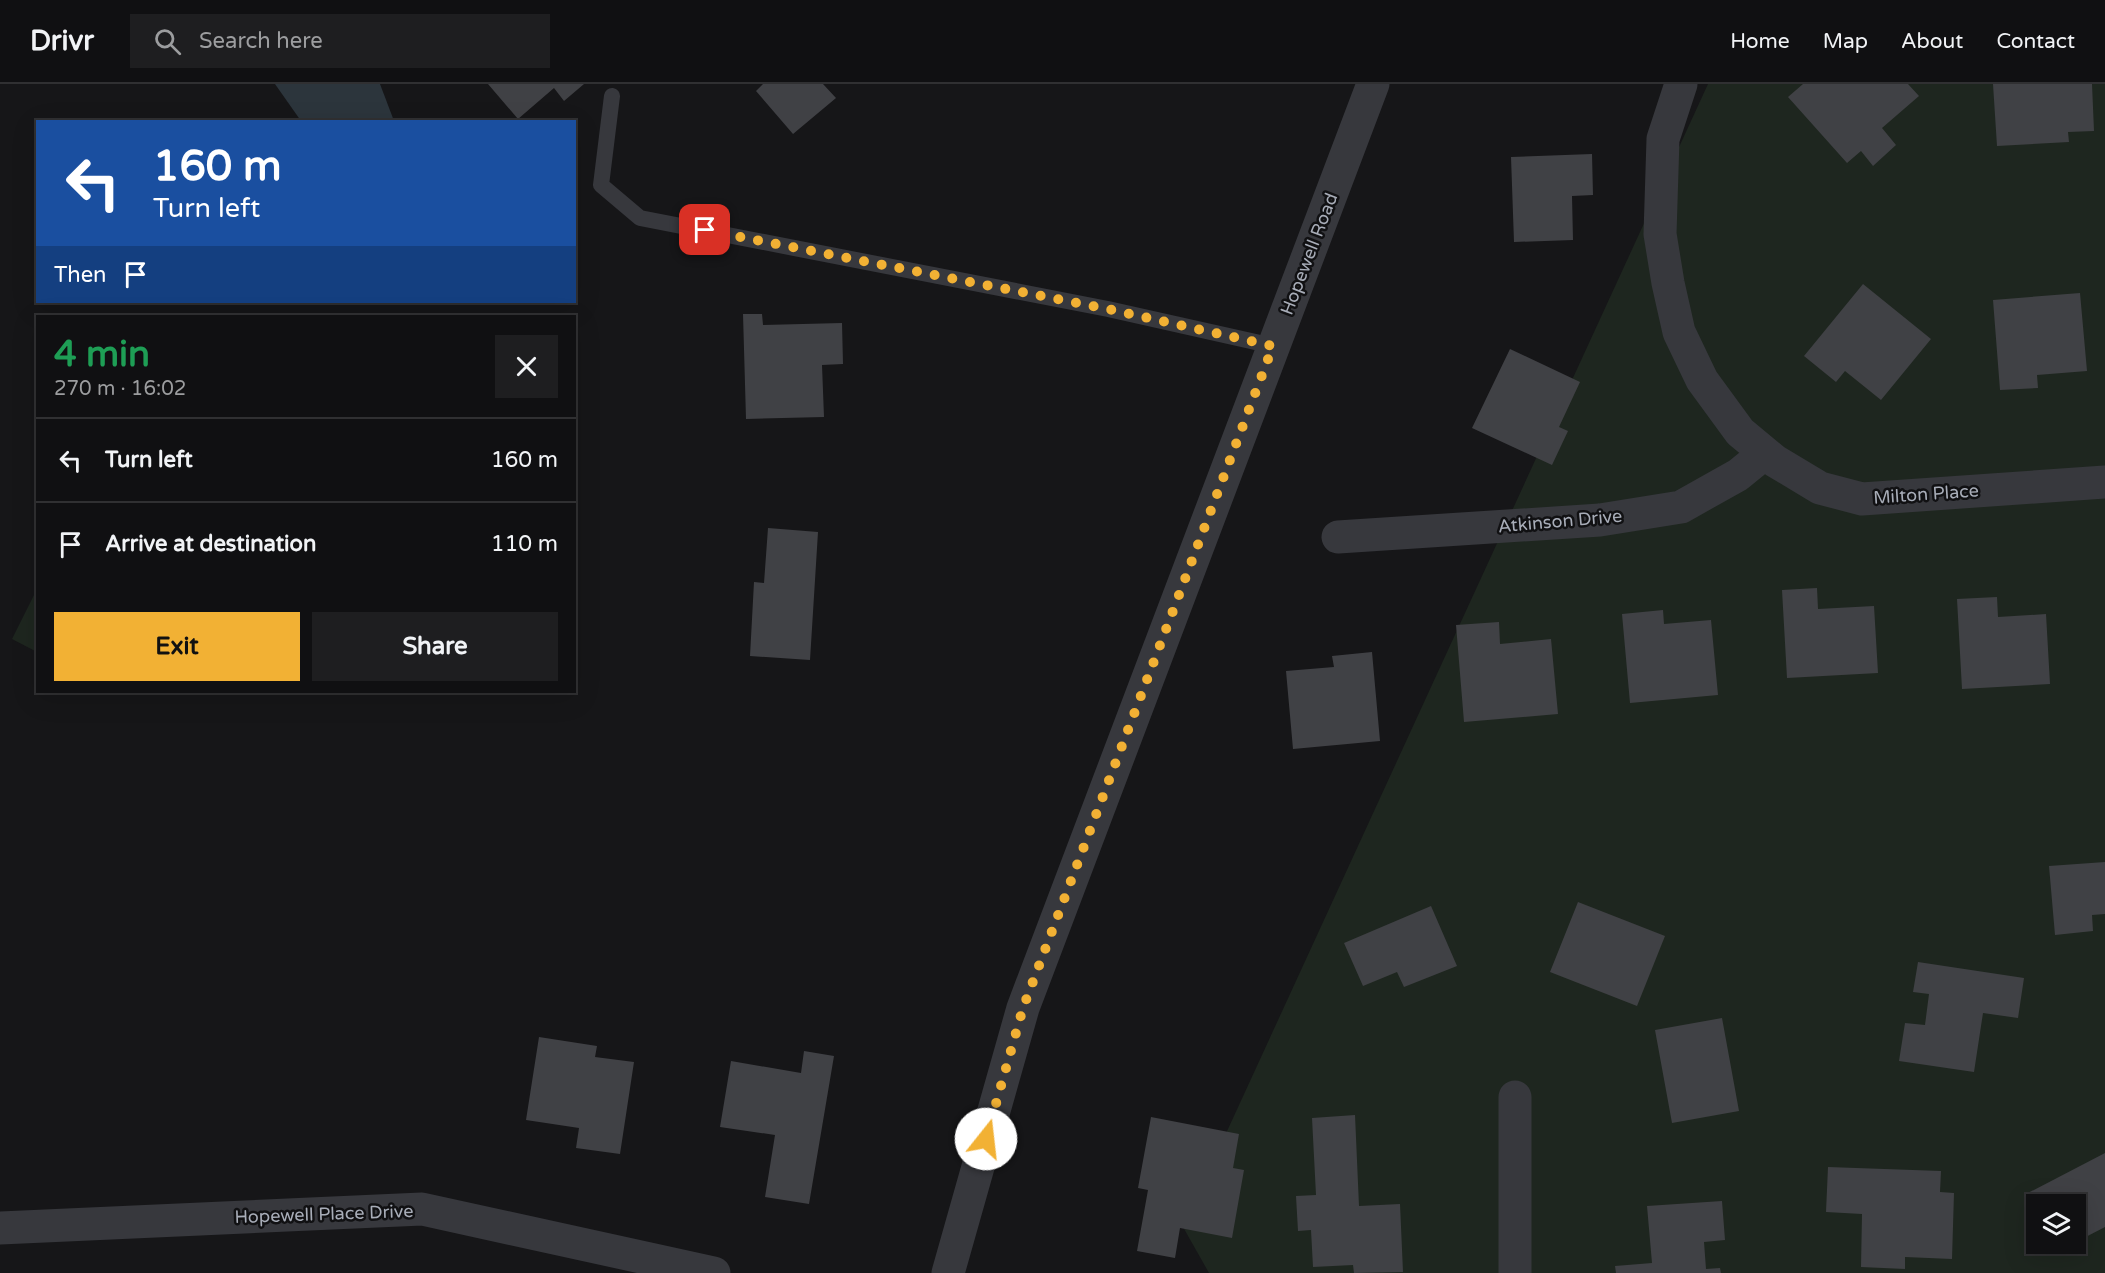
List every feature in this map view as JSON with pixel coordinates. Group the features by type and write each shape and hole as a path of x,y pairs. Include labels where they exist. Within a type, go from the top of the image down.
{"street":[{"name":"Hopewell Road","path":"948,1273 1023,1008 1373,84"},
{"name":"Milton Place","path":"1681,84 1663,139 1660,234 1668,283 1679,332 1702,380 1740,432 1765,453 1820,488 1862,499 2105,482"},
{"name":"Atkinson Drive","path":"1338,537 1600,520 1681,507 1738,475 1765,453"},
{"path":"1515,1097 1515,1273"},
{"name":"Hopewell Place Drive","path":"0,1228 422,1209 714,1273"}],"lane":[{"path":"612,96 601,185 640,218 1108,309 1273,346"}],"shaded area":[{"path":"275,84 380,84 394,120 300,120"},
{"path":"1708,84 2105,84 2105,1273 1209,1273 1183,1227"},
{"path":"36,591 36,651 12,639"}],"building":[{"path":"488,84 584,84 564,101 554,88 518,119"},
{"path":"763,84 823,84 836,98 793,134 756,91"},
{"path":"1803,84 1908,84 1919,96 1882,128 1896,145 1873,166 1861,151 1847,163 1788,97"},
{"path":"1993,84 2092,84 2094,131 2068,132 2069,142 1997,146"},
{"path":"1592,154 1593,195 1572,196 1573,240 1514,242 1511,157"},
{"path":"1863,284 1931,339 1881,400 1845,371 1836,382 1804,356"},
{"path":"2080,293 2087,371 2037,375 2038,388 2000,390 1993,300"},
{"path":"743,314 762,314 763,325 842,323 843,364 822,365 824,417 746,419"},
{"path":"1510,349 1580,382 1559,427 1568,431 1552,465 1472,428"},
{"path":"768,528 818,532 810,660 750,656 754,582 764,583"},
{"path":"1817,588 1818,609 1874,606 1878,673 1787,678 1782,590"},
{"path":"1997,597 1998,617 2046,614 2050,684 1962,689 1957,599"},
{"path":"1663,610 1664,624 1711,620 1718,695 1630,703 1622,614"},
{"path":"1499,622 1500,644 1551,639 1558,714 1464,722 1456,625"},
{"path":"1372,652 1380,741 1293,749 1286,671 1334,667 1332,656"},
{"path":"2105,862 2105,914 2092,915 2093,931 2055,935 2049,866"},
{"path":"1578,902 1665,936 1637,1006 1550,972"},
{"path":"1431,906 1457,966 1404,987 1397,972 1363,986 1344,943"},
{"path":"1918,962 2024,978 2018,1018 1983,1013 1974,1072 1899,1061 1905,1023 1925,1025 1929,994 1913,992"},
{"path":"1722,1018 1739,1111 1672,1123 1655,1030"},
{"path":"539,1037 597,1046 595,1057 634,1062 620,1154 576,1148 579,1128 526,1120"},
{"path":"804,1051 834,1056 809,1204 765,1197 775,1135 720,1127 731,1061 801,1073"},
{"path":"1355,1115 1359,1206 1400,1204 1403,1272 1354,1273 1353,1265 1313,1267 1311,1230 1298,1231 1296,1196 1316,1195 1312,1118"},
{"path":"1151,1117 1239,1134 1233,1168 1244,1170 1232,1238 1180,1228 1175,1258 1137,1251 1148,1190 1138,1188"},
{"path":"2105,1153 2105,1227 2086,1237 2086,1194 2026,1194"},
{"path":"1828,1167 1941,1171 1940,1192 1954,1193 1952,1259 1905,1257 1905,1269 1861,1267 1862,1214 1826,1212"},
{"path":"1722,1201 1725,1240 1704,1242 1706,1269 1720,1268 1721,1273 1616,1273 1615,1266 1652,1263 1647,1206"}],"route":[{"path":"705,230 791,245 1108,309 1273,346 1102,806 1023,1008 986,1139"}]}
